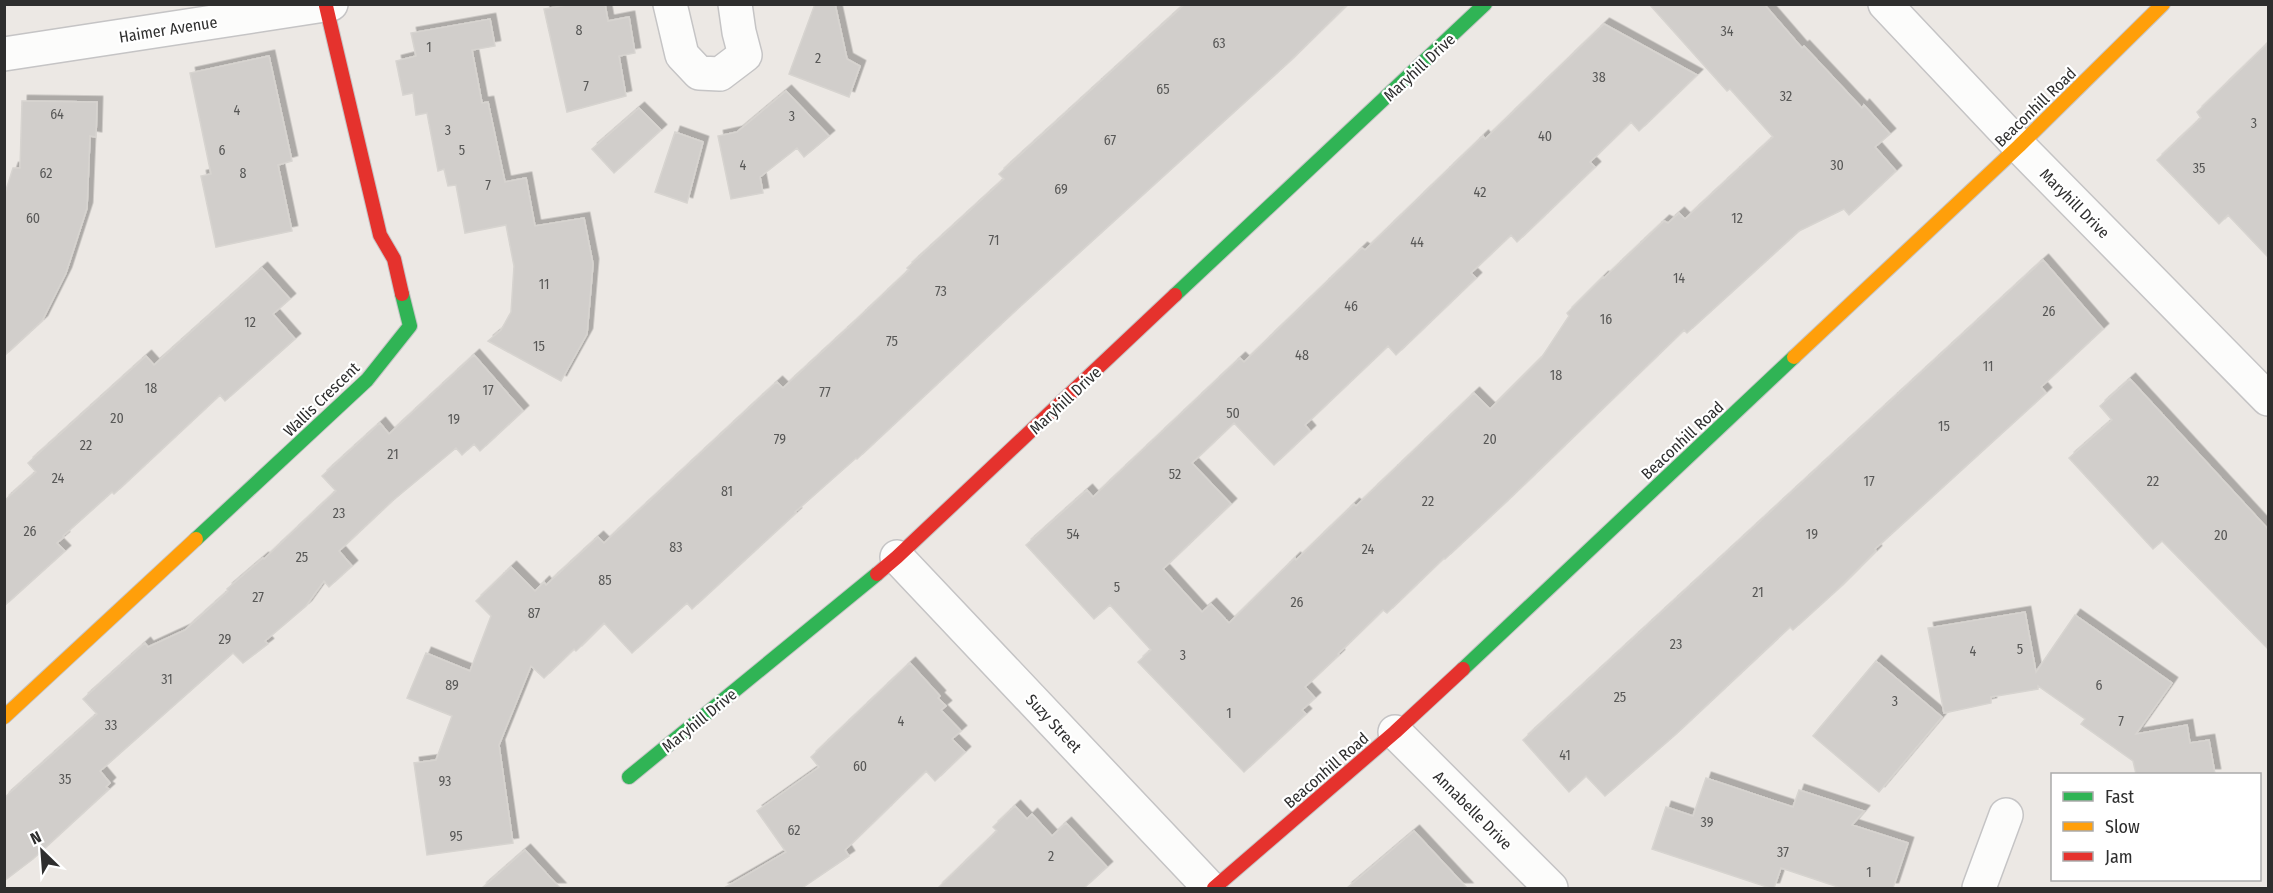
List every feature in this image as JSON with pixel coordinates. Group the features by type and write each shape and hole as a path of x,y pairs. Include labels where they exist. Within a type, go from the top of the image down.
{"street":[{"path":"670,4 682,55 699,73 720,74 745,55 735,4"},
{"name":"Maryhill Drive","path":"629,777 897,557 1485,4"},
{"name":"Maryhill Drive","path":"1885,4 2019,147 2268,399"},
{"name":"Beaconhill Road","path":"1212,888 1395,732 2019,147 2163,4"},
{"name":"Haimer Avenue","path":"4,54 328,5"},
{"name":"Wallis Crescent","path":"4,717 367,380 410,326 394,259 380,235 366,182 328,5"},
{"name":"Suzy Street","path":"897,557 1212,888"},
{"name":"Annabelle Drive","path":"1395,732 1551,888"},
{"path":"1979,888 2006,815"}],"building":[{"path":"572,4 605,4 608,21 629,17 635,53 619,56 626,96 567,112 544,9"},
{"path":"815,4 835,4 847,59 860,66 849,97 789,74"},
{"path":"1185,4 1348,4 1289,62 1014,312 857,459 795,512 692,609 687,603 632,653 604,623 544,678 531,666 499,745 513,843 427,855 414,763 436,760 452,716 407,698 426,653 470,671 491,616 476,601 511,567 535,591 544,582 546,585 598,537 604,543 777,382 783,388 850,326 909,270 907,268 1004,179 999,174"},
{"path":"1649,4 1764,4 1802,48 1804,46 1862,108 1864,105 1890,134 1875,147 1896,171 1849,215 1844,209 1799,231 1687,333 1684,330 1506,502 1387,613 1383,610 1305,687 1315,698 1302,710 1306,714 1244,772 1138,662 1151,650 1110,605 1094,619 1026,545 1087,490 1093,497 1240,358 1244,362 1483,136 1485,139 1604,24 1697,75 1639,131 1631,122 1590,162 1595,167 1517,242 1511,235 1471,273 1476,278 1396,355 1388,346 1305,425 1310,431 1274,465 1234,423 1192,463 1231,504 1163,569 1202,612 1211,604 1229,623 1295,558 1296,560 1354,504 1356,506 1474,393 1490,409 1542,357 1569,316 1567,313 1603,277 1664,221 1668,223 1679,213 1685,219 1773,137 1730,89 1727,91"},
{"path":"490,19 495,46 472,50 482,103 488,102 505,182 526,178 535,226 584,218 593,264 587,334 561,381 488,341 501,330 511,312 514,266 506,225 465,233 456,185 448,186 444,169 438,171 427,113 416,115 413,93 403,95 396,61 416,56 411,33"},
{"path":"2268,43 2268,257 2228,215 2219,224 2157,160 2201,118 2197,112"},
{"path":"269,56 292,161 278,165 292,231 216,247 201,176 211,174 190,73"},
{"path":"786,91 829,136 804,157 797,148 760,177 763,193 731,199 718,136 737,132"},
{"path":"22,101 97,102 96,137 90,136 87,208 66,273 42,321 4,356 4,196 13,168 20,168"},
{"path":"639,108 661,130 614,173 592,149"},
{"path":"675,132 703,142 687,203 655,192"},
{"path":"2043,260 2103,329 2041,387 2046,393 1875,549 1876,551 1837,590 1793,630 1790,627 1675,735 1605,796 1586,776 1569,792 1523,740"},
{"path":"262,268 290,299 273,314 295,339 225,401 220,395 114,494 112,492 63,536 57,543 65,551 4,606 4,501 36,472 28,463 146,356 154,365"},
{"path":"474,355 523,411 480,451 474,444 462,455 456,448 391,502 339,551 352,566 329,587 324,581 306,606 265,641 268,644 243,663 233,653 100,771 110,783 106,787 109,789 33,859 4,881 4,798 97,714 83,699 145,643 148,647 185,630 336,491 322,476 380,423 389,434"},
{"path":"2130,379 2268,529 2268,649 2162,541 2153,549 2069,458 2112,420 2100,406"},
{"path":"2025,612 2036,672 2075,615 2172,683 2136,734 2187,725 2190,743 2209,740 2215,773 2136,773 2133,761 2081,724 2085,719 2038,686 2038,689 1991,697 1991,703 1944,713 1928,628"},
{"path":"1876,661 1942,717 1879,792 1813,736"},
{"path":"910,663 940,696 938,698 946,706 941,710 961,731 952,739 965,752 935,781 926,771 845,850 849,856 802,888 724,888 786,852 757,811 819,767 811,757"},
{"path":"1706,778 1793,807 1799,790 1864,811 1852,825 1908,843 1893,888 1841,888 1781,868 1774,888 1770,888 1652,849 1666,807 1693,816"},
{"path":"1015,806 1027,819 1032,814 1052,836 1066,823 1107,867 1084,888 938,888 997,831 993,827"},
{"path":"1414,831 1467,888 1347,888"},
{"path":"525,850 560,888 482,888"}],"traffic: fast":[{"path":"1175,295 1485,4"},
{"path":"196,539 367,380 410,326 402,294"},
{"path":"1463,669 1794,357"},
{"path":"629,777 877,574"}],"traffic: slow":[{"path":"1794,357 2019,146 2163,4"},
{"path":"4,717 196,539"}],"traffic: jam":[{"path":"326,6 380,235 394,259 402,294"},
{"path":"877,574 1175,295"},
{"path":"1214,888 1395,732 1463,669"}]}
